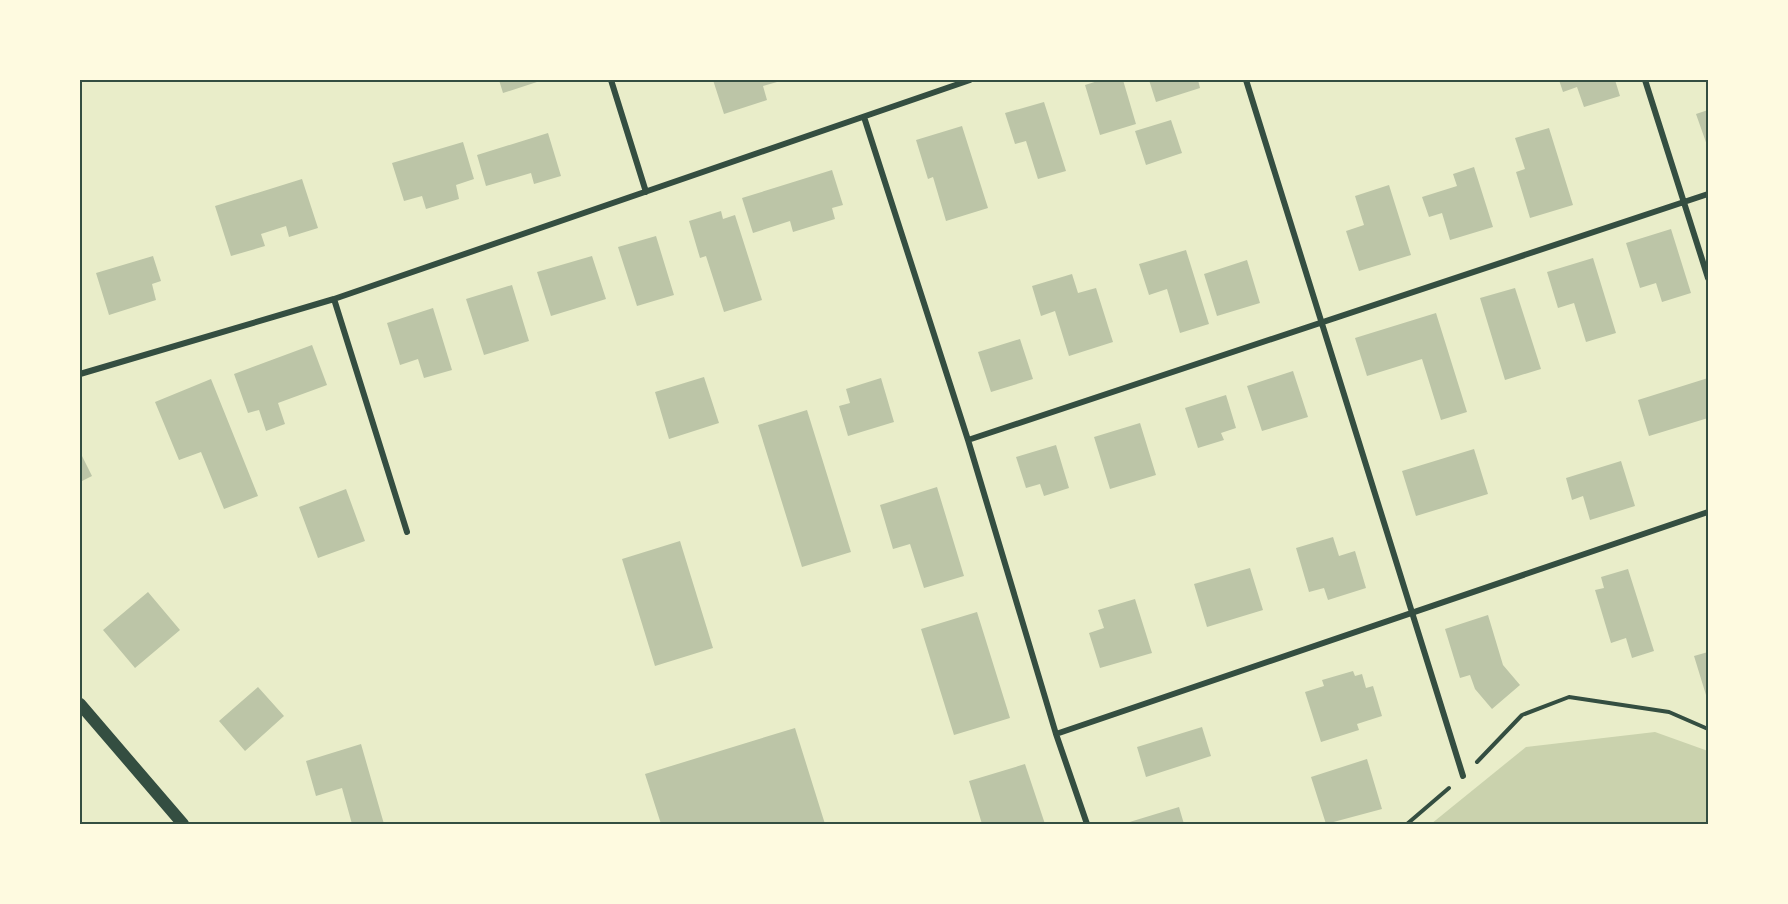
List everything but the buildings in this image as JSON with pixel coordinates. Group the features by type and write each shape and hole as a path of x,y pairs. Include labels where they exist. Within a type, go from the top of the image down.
{"main road":[{"path":"80,704 183,825"}],"street":[{"path":"610,80 646,192"},
{"path":"80,374 334,299 970,80"},
{"path":"1246,80 1463,777"},
{"path":"1645,80 1708,278"},
{"path":"864,117 968,440 1056,734 1086,825"},
{"path":"968,440 1708,194"},
{"path":"334,299 407,532"},
{"path":"1056,734 1708,512"}],"path":[{"path":"1407,825 1463,777 1522,715 1569,697 1669,712 1708,729"}],"green space":[{"path":"1655,732 1708,751 1708,824 1431,824 1526,747"}]}
